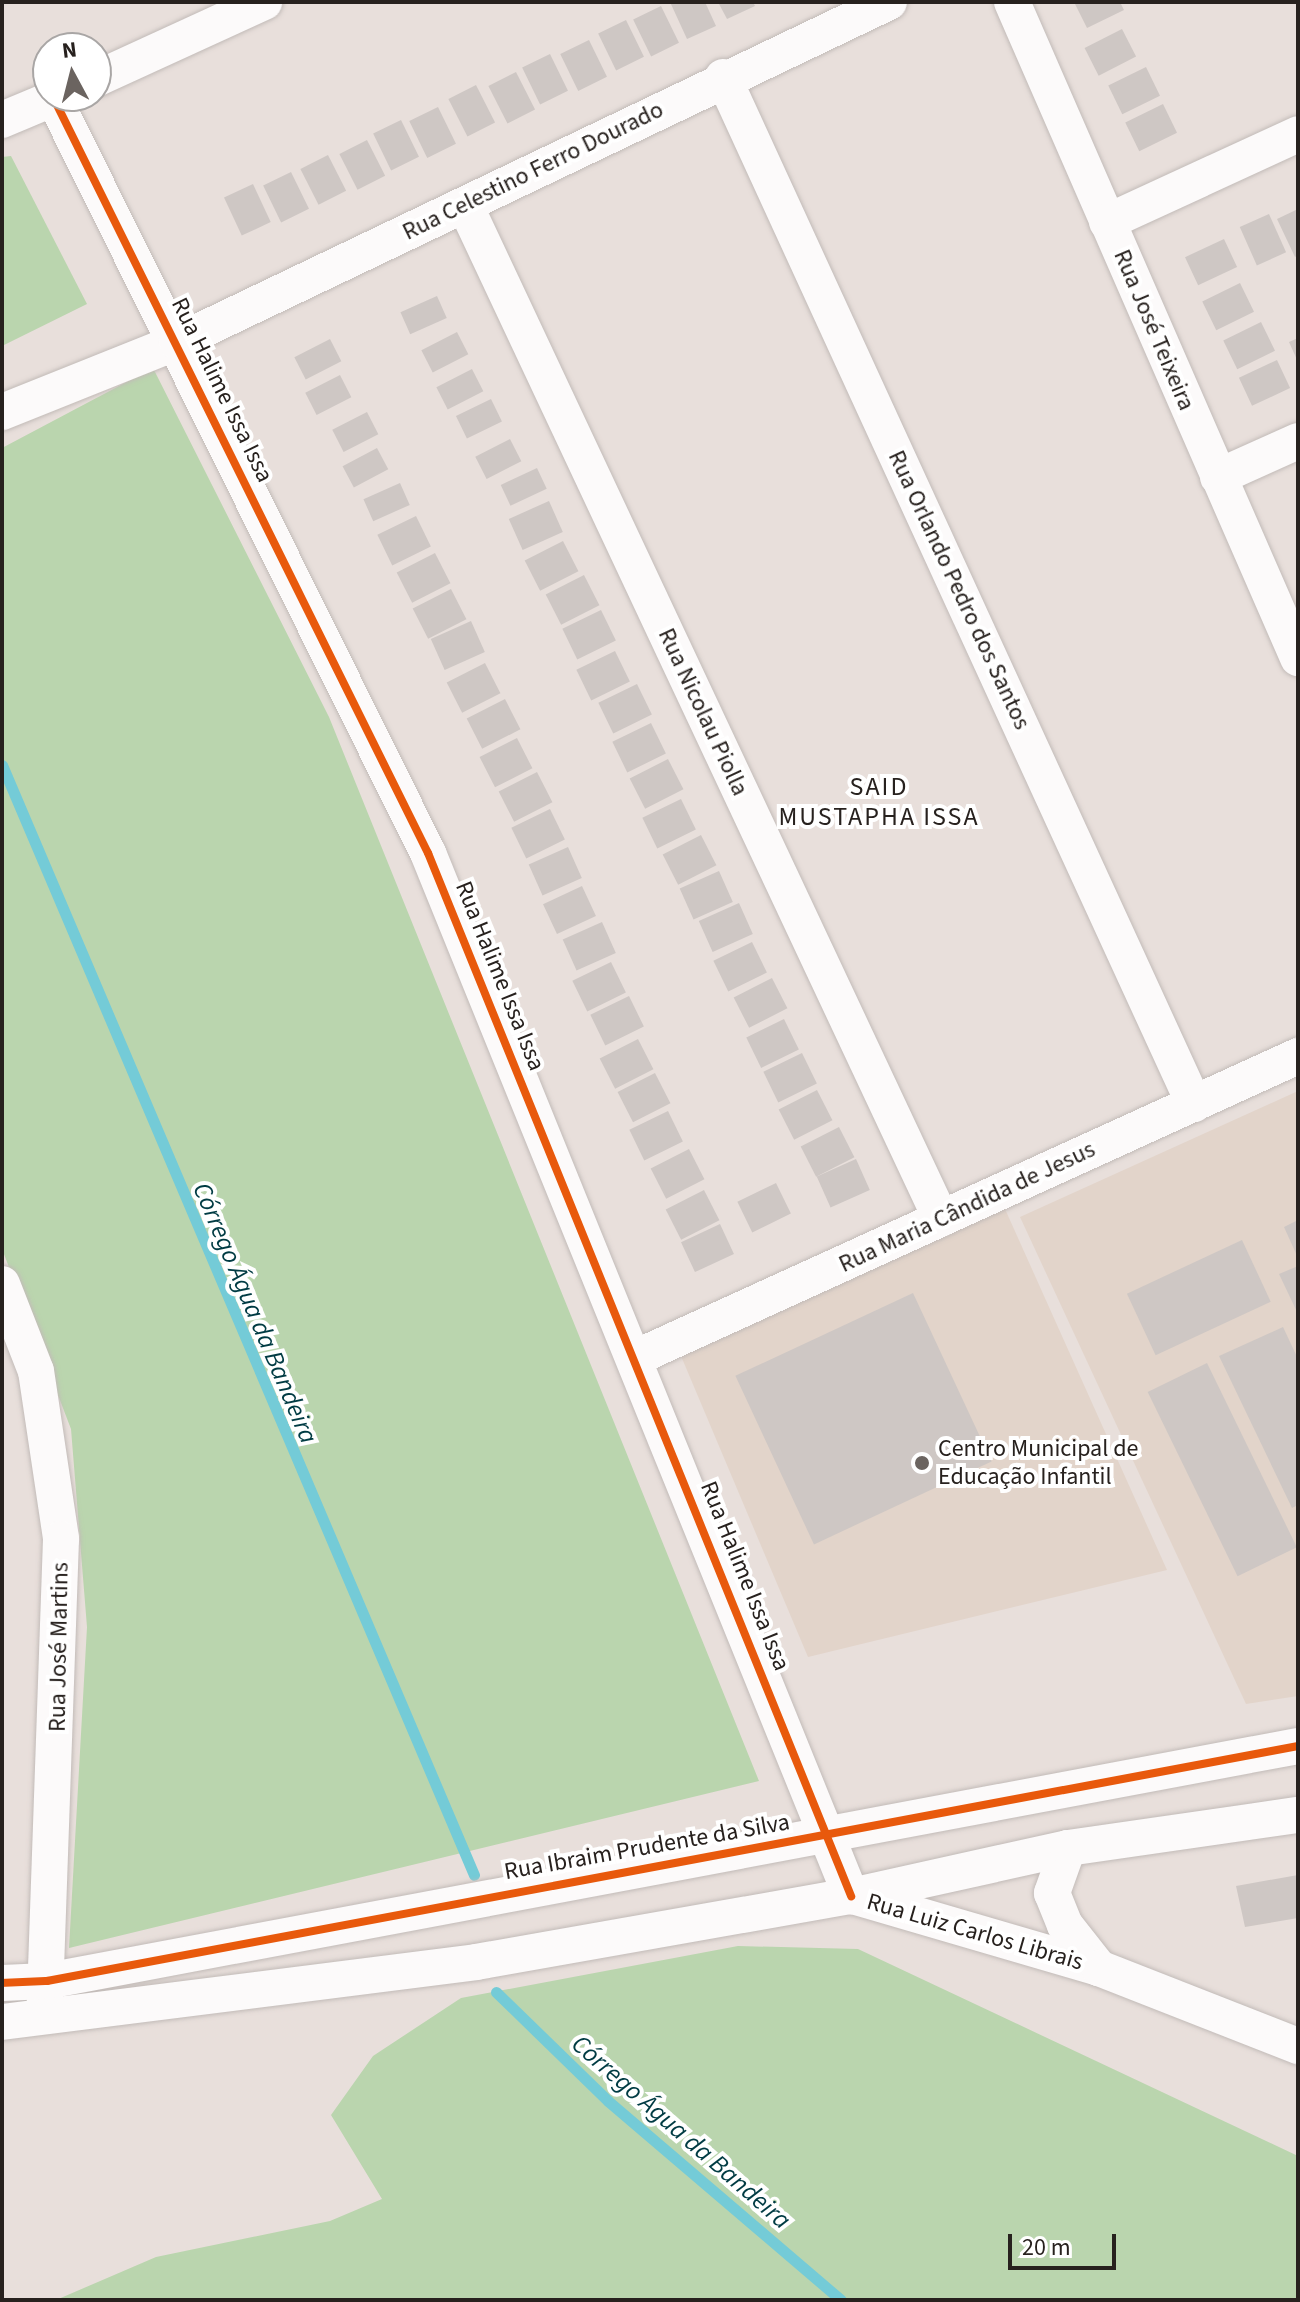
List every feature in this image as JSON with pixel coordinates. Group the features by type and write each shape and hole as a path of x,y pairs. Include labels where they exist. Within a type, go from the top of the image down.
{"street":[{"path":"112,72 264,2"},
{"name":"Rua Celestino Ferro Dourado","path":"2,412 177,342 465,205 723,77 889,2"},
{"name":"Rua José Teixeira","path":"1012,2 1298,658"},
{"name":"Rua Orlando Pedro dos Santos","path":"723,77 1194,1104"},
{"name":"Rua Halime Issa Issa","path":"2,120 32,107"},
{"name":"Rua Halime Issa Issa","path":"63,112 428,853 851,1896"},
{"path":"1107,222 1298,134"},
{"name":"Rua Nicolau Piolla","path":"465,205 941,1219"},
{"path":"1218,477 1298,441"},
{"name":"Rua Maria Cândida de Jesus","path":"635,1358 1298,1056"},
{"name":"Rua José Martins","path":"2,1284 36,1371 61,1539 44,2018"},
{"name":"Rua Ibraim Prudente da Silva","path":"2,1983 47,1981 1298,1746"},
{"path":"2,2022 476,1962 851,1896 1068,1848 1298,1815"},
{"name":"Rua Luiz Carlos Librais","path":"1068,1848 1052,1893 1065,1925 1099,1968"},
{"name":"Rua Luiz Carlos Librais","path":"851,1896 1099,1968 1298,2046"}],"shaded area":[{"path":"1298,1091 1298,1696 1246,1704 1020,1217"},
{"name":"Centro Municipal de Educação Infantil","path":"1005,1209 1167,1570 808,1657 681,1356"}],"green space":[{"path":"11,156 87,304 2,346 2,157"},
{"path":"153,368 329,717 759,1781 69,1948 87,1627 71,1429 2,1249 2,448"},
{"path":"738,1946 858,1949 1298,2156 1298,2300 56,2300 156,2257 330,2221 382,2199 331,2115 373,2056 461,1998"}],"building":[{"path":"670,2 705,2 716,26 687,39"},
{"path":"718,2 753,2 755,6 727,19"},
{"path":"1074,2 1120,2 1124,10 1087,28"},
{"path":"661,6 679,43 651,56 633,20"},
{"path":"626,20 644,57 616,70 598,34"},
{"path":"1122,29 1136,57 1099,76 1085,48"},
{"path":"589,40 607,77 578,91 560,54"},
{"path":"550,54 568,91 540,104 522,68"},
{"path":"1146,67 1160,96 1122,114 1108,85"},
{"path":"516,72 535,109 507,123 488,86"},
{"path":"476,85 495,122 467,136 448,99"},
{"path":"1163,104 1177,133 1139,151 1125,122"},
{"path":"438,107 456,144 427,158 409,121"},
{"path":"401,120 419,157 391,170 373,134"},
{"path":"367,140 385,176 358,190 339,154"},
{"path":"328,155 346,191 319,205 300,169"},
{"path":"291,172 309,209 281,222 263,186"},
{"path":"253,184 271,222 242,236 224,198"},
{"path":"1298,209 1298,255 1295,257 1277,219"},
{"path":"1269,214 1286,252 1257,265 1240,227"},
{"path":"1224,239 1237,267 1198,285 1185,257"},
{"path":"1240,283 1254,312 1216,330 1202,301"},
{"path":"437,296 447,318 410,334 400,312"},
{"path":"1261,322 1275,351 1237,369 1223,340"},
{"path":"457,332 468,354 433,372 421,350"},
{"path":"1298,338 1298,362 1289,342"},
{"path":"330,339 341,361 306,379 294,357"},
{"path":"1277,360 1290,388 1252,406 1239,378"},
{"path":"472,369 483,391 448,409 436,387"},
{"path":"340,375 351,397 317,415 305,393"},
{"path":"491,399 502,421 467,439 456,416"},
{"path":"367,412 378,434 344,452 332,430"},
{"path":"510,439 521,461 487,479 475,457"},
{"path":"377,448 388,469 354,488 343,466"},
{"path":"537,468 547,489 510,506 501,485"},
{"path":"400,483 410,505 373,521 363,499"},
{"path":"549,501 563,532 523,550 509,519"},
{"path":"416,516 431,547 392,565 377,535"},
{"path":"563,541 578,571 540,591 525,561"},
{"path":"435,553 450,583 412,603 397,573"},
{"path":"584,575 599,605 561,625 546,595"},
{"path":"451,589 466,619 428,639 413,609"},
{"path":"601,610 616,641 577,659 562,629"},
{"path":"471,621 485,652 445,670 431,639"},
{"path":"615,651 630,682 591,700 576,670"},
{"path":"485,663 500,693 462,713 447,683"},
{"path":"637,684 652,715 613,733 598,703"},
{"path":"505,699 520,729 482,749 467,719"},
{"path":"651,723 666,754 627,772 612,742"},
{"path":"517,738 532,768 495,787 480,757"},
{"path":"668,759 683,789 645,809 630,779"},
{"path":"537,772 552,802 514,822 499,792"},
{"path":"681,799 696,830 657,848 642,818"},
{"path":"550,809 565,840 526,858 511,828"},
{"path":"701,835 716,865 678,885 663,855"},
{"path":"568,847 582,878 543,896 529,864"},
{"path":"719,871 733,902 694,920 680,888"},
{"path":"582,886 596,916 557,934 543,904"},
{"path":"739,903 753,934 713,952 699,921"},
{"path":"602,922 616,953 577,971 563,939"},
{"path":"752,942 767,973 728,991 713,961"},
{"path":"611,962 626,993 587,1011 572,981"},
{"path":"772,978 787,1008 749,1028 734,998"},
{"path":"629,996 644,1027 605,1045 590,1015"},
{"path":"784,1019 799,1050 761,1068 746,1037"},
{"path":"638,1039 653,1069 615,1089 600,1059"},
{"path":"802,1053 817,1084 778,1102 763,1072"},
{"path":"655,1073 670,1103 633,1122 618,1092"},
{"path":"817,1090 832,1120 794,1140 779,1110"},
{"path":"668,1111 683,1142 644,1160 629,1130"},
{"path":"839,1127 854,1157 816,1177 801,1147"},
{"path":"689,1149 704,1179 666,1199 651,1169"},
{"path":"856,1159 870,1190 831,1208 817,1176"},
{"path":"776,1183 791,1214 752,1232 737,1202"},
{"path":"704,1190 719,1220 681,1240 666,1210"},
{"path":"1298,1220 1298,1258 1284,1227"},
{"path":"720,1224 734,1254 695,1272 681,1242"},
{"path":"1242,1240 1271,1302 1156,1355 1127,1294"},
{"path":"1298,1266 1298,1314 1279,1274"},
{"path":"913,1293 992,1462 814,1544 735,1376"},
{"path":"1283,1327 1298,1359 1298,1505 1292,1508 1219,1356"},
{"path":"1207,1363 1297,1547 1238,1576 1148,1392"},
{"path":"1298,1875 1298,1918 1245,1927 1236,1886"}],"waterway":[{"name":"Córrego Água da Bandeira","path":"2,765 474,1875"},
{"name":"Córrego Água da Bandeira","path":"496,1992 608,2101 841,2300"}],"cycle path":[{"path":"60,112 428,853 851,1896"},
{"path":"2,1983 47,1981 1298,1746"}],"place":[{"name":"Centro Municipal de Educação Infantil","path":"922,1463"}],"district":[{"name":"SAID MUSTAPHA ISSA","path":"879,802"}]}
